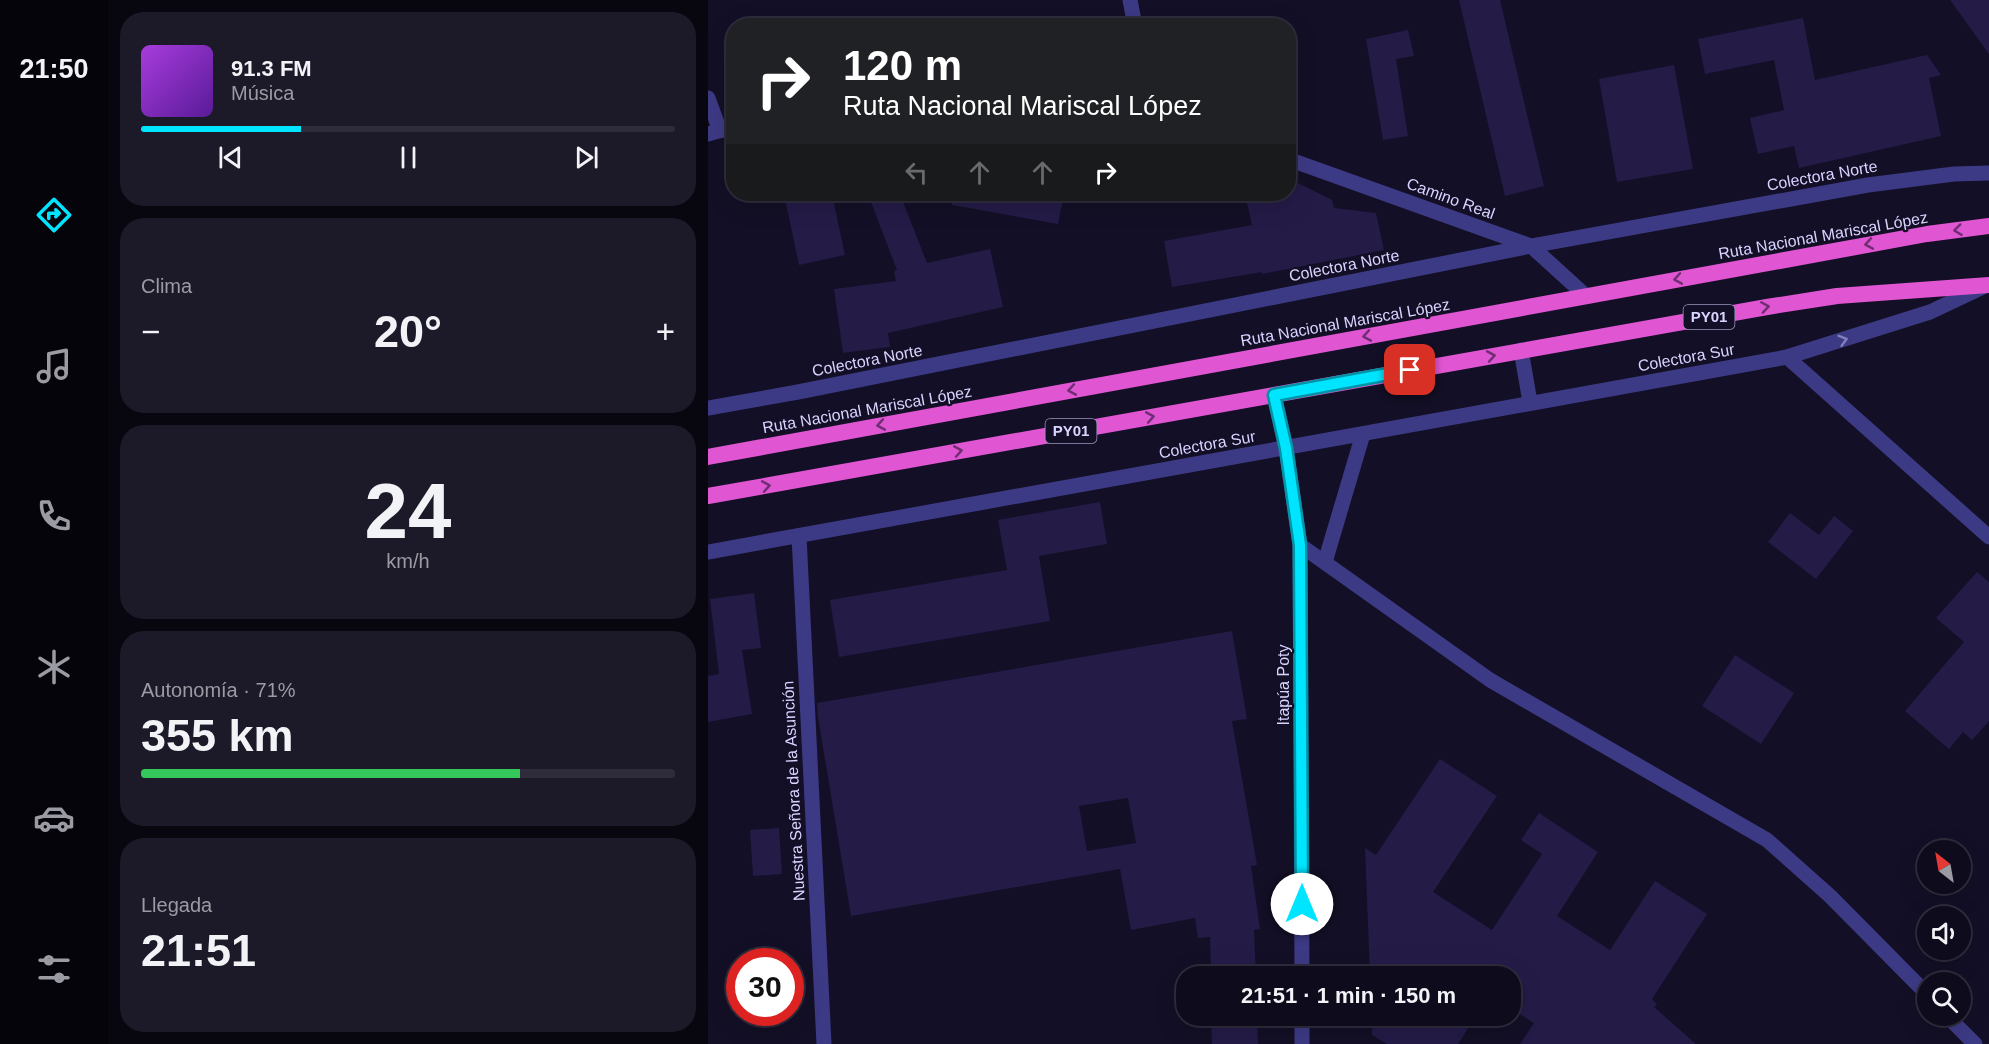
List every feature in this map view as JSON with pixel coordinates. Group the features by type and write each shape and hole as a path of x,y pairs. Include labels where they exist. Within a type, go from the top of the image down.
{"highway":[{"name":"Ruta Nacional Mariscal López","path":"708,457 1927,234 1989,226"},
{"name":"PY01","path":"708,496 1521,350 1837,296 1988,285"}],"street":[{"path":"1130,0 1133,18"},
{"path":"708,98 720,131"},
{"name":"Camino Real","path":"1296,162 1531,246 1586,296"},
{"name":"Colectora Norte","path":"708,408 810,390 1531,246 1868,185 1954,174 1989,173"},
{"name":"Colectora Sur","path":"708,552 1787,357 1930,312 1988,285"},
{"path":"1521,350 1530,402"},
{"path":"1787,357 1989,537"},
{"name":"Itapúa Poty","path":"1274,395 1286,448 1300,545 1302,966"},
{"path":"1325,562 1363,434"},
{"name":"Nuestra Señora de la Asunción","path":"799,536 824,1044"},
{"path":"1300,545 1490,680 1767,840 1830,896 1917,984"},
{"path":"1302,1026 1302,1044"},
{"path":"1957,1026 1975,1044"}],"building":[{"path":"1459,0 1500,0 1544,186 1505,196"},
{"path":"1950,0 1989,0 1989,54"},
{"path":"1803,18 1815,80 1927,55 1941,75 1929,78 1941,136 1799,168 1794,146 1758,154 1750,118 1784,110 1774,60 1705,74 1698,39"},
{"path":"1408,30 1414,56 1396,59 1408,136 1383,140 1366,39"},
{"path":"1674,65 1693,169 1617,182 1599,79"},
{"path":"1296,182 1332,200 1334,208 1376,213 1384,250 1262,274 1262,272 1172,287 1164,241 1252,225 1247,203 1296,201"},
{"path":"785,201 833,201 845,255 799,265"},
{"path":"871,201 903,201 927,263 990,249 1003,307 888,333 890,347 843,353 834,289 896,281 894,271 897,270"},
{"path":"952,201 1063,201 1058,224 952,205"},
{"path":"1100,502 1107,544 1039,556 1050,621 839,657 830,600 1007,570 998,520"},
{"path":"1790,513 1819,535 1834,516 1853,531 1816,579 1768,542"},
{"path":"1977,572 1989,582 1989,721 1972,740 1963,732 1949,749 1905,711 1964,642 1936,618"},
{"path":"754,593 761,648 742,650 752,714 708,722 708,676 719,674 710,599"},
{"path":"1232,631 1247,719 1232,721 1257,865 1251,866 1260,929 1254,930 1256,966 1211,966 1210,937 1198,938 1195,918 1131,930 1120,869 851,916 817,703","holes":["1128,798 1136,843 1087,851 1079,806"]},
{"path":"1735,655 1794,693 1761,744 1702,706"},
{"path":"1440,759 1497,796 1433,892 1492,930 1542,854 1521,840 1539,813 1598,852 1557,916 1610,950 1655,881 1707,914 1652,999 1657,1004 1654,1007 1696,1044 1520,1044 1534,1023 1521,1015 1521,966 1370,966 1365,848 1376,855"},
{"path":"779,828 782,874 753,876 750,830"},
{"path":"1211,1026 1257,1026 1258,1044 1212,1044"},
{"path":"1372,1026 1470,1026 1458,1044 1387,1044 1372,1035"}],"route":[{"path":"1302,904 1300,545 1286,448 1274,395 1410,370"}]}
